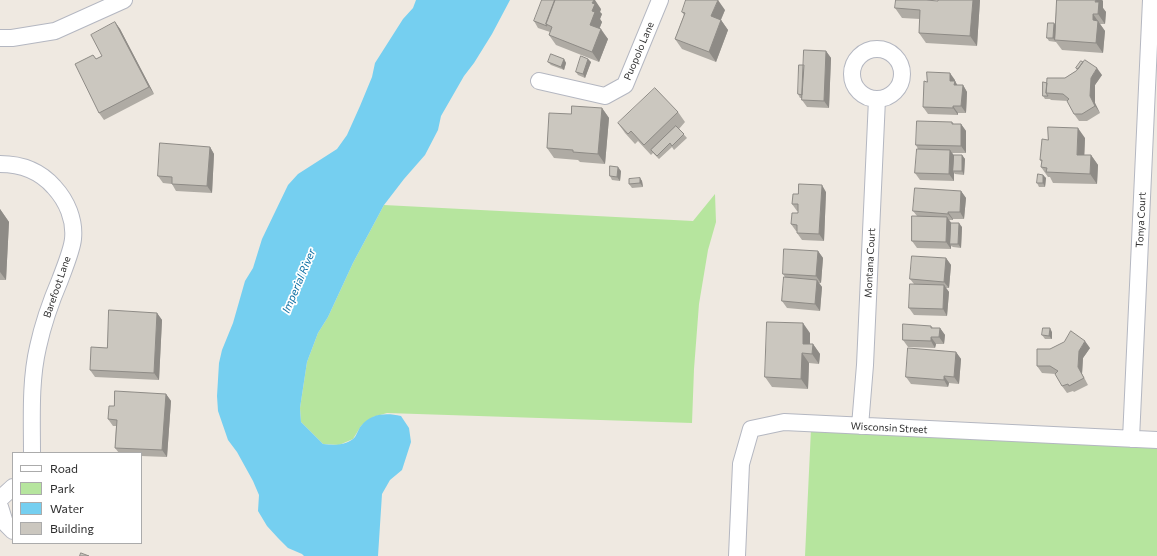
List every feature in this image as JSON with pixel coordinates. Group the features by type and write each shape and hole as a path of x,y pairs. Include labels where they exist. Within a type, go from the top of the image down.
{"street":[{"path":"0,38 12,38 55,31 124,0"},
{"name":"Puopolo Lane","path":"539,81 605,96 625,85 660,0"},
{"name":"Tonya Court","path":"1131,439 1151,0"},
{"name":"Montana Court","path":"860,426 866,350 877,99"},
{"name":"Barefoot Lane","path":"0,164 10,164 30,169 48,179 62,194 72,217 73,240 65,267 49,306 38,346 34,369 32,452"},
{"name":"Wisconsin Street","path":"737,556 741,464 751,429 784,422 1157,440"},
{"path":"0,499 12,488"},
{"path":"0,507 5,523 12,530"}],"green space":[{"path":"715,194 716,222 708,250 699,304 692,423 387,413 373,417 361,426 353,439 339,445 323,444 301,422 300,408 307,362 318,333 328,317 353,263 384,205 693,221"},
{"path":"811,429 1157,445 1157,556 805,556"}],"water":[{"name":"Imperial River","path":"416,0 510,0 492,34 464,76 441,116 438,130 425,155 384,205 353,263 328,317 318,333 307,362 300,408 301,422 323,444 331,445 346,443 354,438 360,427 365,422 375,416 385,414 401,416 409,428 411,442 402,470 390,480 382,494 378,556 304,556 288,548 267,526 258,511 259,495 237,452 228,440 218,411 217,396 219,363 222,350 233,323 245,281 253,268 262,239 288,185 298,174 337,149 347,135 372,77 375,63 403,19 413,8"}],"building":[{"path":"542,0 555,0 546,24 547,26 534,21"},
{"path":"555,0 594,0 592,3 595,4 592,11 595,12 590,25 601,29 592,52 549,35 552,27 546,24"},
{"path":"686,0 718,0 711,16 721,20 709,52 675,39 685,13 682,12"},
{"path":"896,0 973,0 970,36 919,33 920,10 895,8"},
{"path":"1057,0 1096,0 1095,2 1099,2 1098,14 1093,14 1093,20 1098,21 1096,43 1055,40"},
{"path":"115,22 149,87 99,113 75,64 93,55 96,59 102,56 91,35"},
{"path":"1048,23 1054,23 1053,38 1047,38"},
{"path":"804,50 826,51 824,101 802,100"},
{"path":"551,54 564,59 561,67 548,62"},
{"path":"581,56 588,59 583,74 576,72"},
{"path":"1085,60 1097,68 1091,78 1090,96 1095,106 1082,114 1074,114 1067,101 1069,99 1063,94 1046,93 1047,78 1065,78 1076,71"},
{"path":"1081,61 1083,62 1078,69 1076,68"},
{"path":"799,65 804,65 802,95 798,94"},
{"path":"927,72 950,73 950,81 955,81 954,85 963,85 961,106 953,106 953,108 923,107 924,81 927,82"},
{"path":"1043,82 1047,83 1046,93 1048,96 1043,96"},
{"path":"655,88 678,112 644,145 631,131 628,134 618,123"},
{"path":"572,106 602,108 598,154 547,148 549,113 571,114"},
{"path":"917,121 952,122 952,124 961,124 961,146 916,145"},
{"path":"676,126 684,134 672,146 670,143 657,156 651,150"},
{"path":"1048,127 1078,128 1077,155 1091,155 1090,174 1046,172 1047,168 1041,167 1042,160 1040,160 1042,139 1048,140"},
{"path":"160,143 210,147 207,186 172,184 172,177 158,176"},
{"path":"917,149 950,150 949,174 915,173"},
{"path":"954,155 962,155 962,171 953,171"},
{"path":"610,166 618,167 617,177 610,176"},
{"path":"1038,174 1043,175 1043,183 1037,183"},
{"path":"640,178 640,183 629,184 629,179"},
{"path":"799,184 822,185 819,234 797,233 797,225 791,224 792,213 798,213 798,204 792,204 793,194 798,194"},
{"path":"915,188 961,191 960,212 948,212 948,214 913,211"},
{"path":"912,216 947,217 946,242 912,241"},
{"path":"951,223 959,223 958,244 950,244"},
{"path":"784,249 818,251 816,276 783,274"},
{"path":"912,256 946,258 944,282 910,279"},
{"path":"784,277 817,280 815,304 782,301"},
{"path":"910,284 944,285 943,309 909,308"},
{"path":"109,310 157,313 154,373 90,370 91,347 107,348"},
{"path":"767,322 803,323 803,344 813,344 812,354 802,353 801,379 765,377"},
{"path":"903,324 940,328 939,337 931,337 931,341 903,340"},
{"path":"1043,328 1050,328 1049,336 1042,335"},
{"path":"1071,331 1085,341 1079,351 1078,367 1084,378 1069,386 1068,384 1062,386 1055,374 1058,371 1050,366 1037,366 1037,349 1050,349 1064,342"},
{"path":"908,348 956,352 954,377 944,376 944,380 906,377"},
{"path":"115,391 166,394 162,450 115,448 117,420 108,419 109,406 114,406"},
{"path":"81,553 89,556 80,556"}]}
